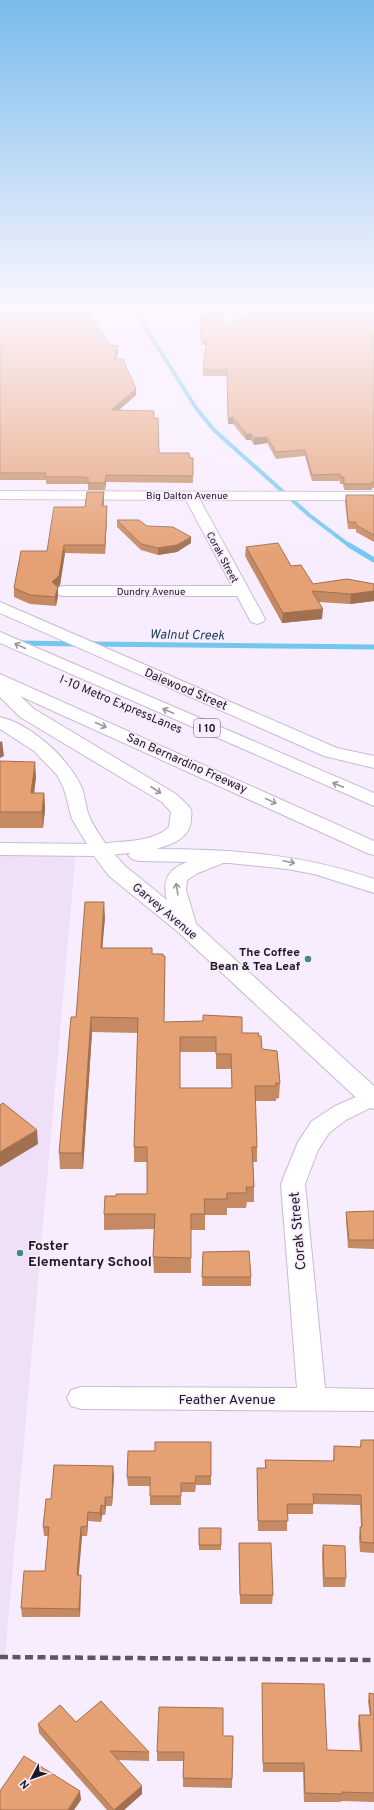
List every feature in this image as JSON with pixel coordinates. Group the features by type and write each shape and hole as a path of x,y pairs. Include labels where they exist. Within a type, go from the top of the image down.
{"main road":[{"name":"Dalewood Street","path":"0,607 331,752 374,762"},
{"name":"I 10","path":"0,636 40,656 374,800"},
{"name":"I-10 Metro ExpressLanes","path":"2,658 46,688 66,708"},
{"name":"I-10 Metro ExpressLanes","path":"2,658 374,816"},
{"name":"San Bernardino Freeway","path":"0,680 66,708 374,849"},
{"path":"0,687 27,713 169,798 181,811 179,829 172,836 162,841 100,850"},
{"path":"0,849 100,850 134,855 212,855 281,860 307,866 374,886"},
{"name":"Garvey Avenue","path":"100,850 117,871 186,927 373,1099"},
{"path":"186,927 175,890 176,881 179,876 190,868 207,861 250,858"}],"street":[{"name":"Big Dalton Avenue","path":"0,495 374,496"},
{"name":"Corak Street","path":"190,495 240,591 257,619"},
{"name":"Dundry Avenue","path":"62,591 240,591"},
{"name":"Garvey Avenue","path":"0,722 18,732 45,752 64,769 73,785 77,807 87,830 100,850"},
{"name":"Corak Street","path":"312,1399 293,1184 304,1155 316,1134 326,1122 373,1099"},
{"name":"Feather Avenue","path":"81,1398 374,1400"}],"shaded area":[{"name":"Foster Elementary School","path":"0,849 76,850 5,1657 0,1657"}],"building":[{"path":"0,392 132,392 111,410 154,411 154,418 158,418 159,453 189,453 190,458 193,458 193,476 106,475 105,483 88,483 88,478 86,477 45,477 46,473 0,473"},
{"path":"227,392 374,392 374,482 372,482 372,484 344,484 344,477 340,477 340,474 312,475 305,450 276,452 267,437 254,438 251,434 246,434 233,417 228,418"},
{"path":"87,492 104,492 102,506 107,506 105,545 64,545 59,576 52,582 58,587 55,597 30,595 14,588 21,551 47,551 54,507 85,507"},
{"path":"346,495 374,495 374,535 356,525 356,522 348,522"},
{"path":"117,520 139,520 147,526 173,527 191,537 177,545 158,548 141,544"},
{"path":"278,543 291,566 301,565 313,584 347,579 374,584 374,591 351,594 312,591 323,609 283,613 246,547"},
{"path":"0,761 35,762 31,793 44,793 42,812 0,812"},
{"path":"85,902 104,902 101,948 152,948 152,954 163,954 163,956 165,956 164,1022 203,1021 203,1015 242,1017 242,1033 259,1033 258,1036 261,1036 262,1049 277,1051 280,1083 276,1083 276,1086 255,1086 257,1147 252,1147 254,1187 246,1187 247,1193 227,1193 227,1199 204,1199 205,1214 191,1214 191,1258 153,1257 155,1214 104,1214 105,1196 116,1196 116,1194 147,1194 147,1147 134,1147 138,1018 91,1017 82,1153 59,1153 71,1017 76,1017","holes":["180,1037 216,1037 216,1054 231,1054 232,1088 180,1088"]},
{"path":"3,1103 37,1130 0,1152 0,1105"},
{"path":"374,1211 374,1240 349,1240 346,1212"},
{"path":"249,1251 251,1277 202,1277 203,1252"},
{"path":"361,1440 374,1440 374,1543 361,1542 361,1495 313,1494 314,1504 287,1504 288,1521 258,1521 257,1468 266,1468 265,1460 334,1461 334,1446 361,1447"},
{"path":"155,1442 211,1442 211,1476 196,1476 195,1483 181,1483 181,1496 150,1496 150,1477 127,1477 128,1451 155,1451"},
{"path":"54,1465 113,1466 112,1497 105,1497 105,1506 101,1505 100,1513 88,1512 87,1526 81,1527 77,1575 81,1575 79,1609 21,1608 24,1571 45,1571 49,1527 43,1527 46,1499 51,1499"},
{"path":"199,1528 221,1528 221,1545 199,1545"},
{"path":"239,1543 271,1543 273,1595 240,1595"},
{"path":"323,1545 345,1546 346,1578 324,1578"},
{"path":"262,1683 324,1684 327,1750 362,1751 359,1715 371,1715 369,1693 374,1694 374,1793 305,1793 304,1763 263,1763"},
{"path":"101,1701 149,1752 110,1751 142,1786 114,1810 38,1724 60,1705 76,1722"},
{"path":"159,1707 223,1708 223,1736 233,1736 232,1779 183,1778 184,1752 157,1752"},
{"path":"24,1756 80,1791 68,1810 0,1810 0,1791"}],"waterway":[{"name":"Walnut Creek","path":"186,392 196,408 214,430 309,515 350,546"},
{"name":"Walnut Creek","path":"349,545 374,560"},
{"name":"Walnut Creek","path":"20,643 78,644"},
{"name":"Walnut Creek","path":"90,644 374,647"}],"railway":[{"path":"0,1657 374,1660"}],"place":[{"name":"The Coffee Bean & Tea Leaf","path":"308,959"},
{"name":"Foster Elementary School","path":"20,1253"}]}
